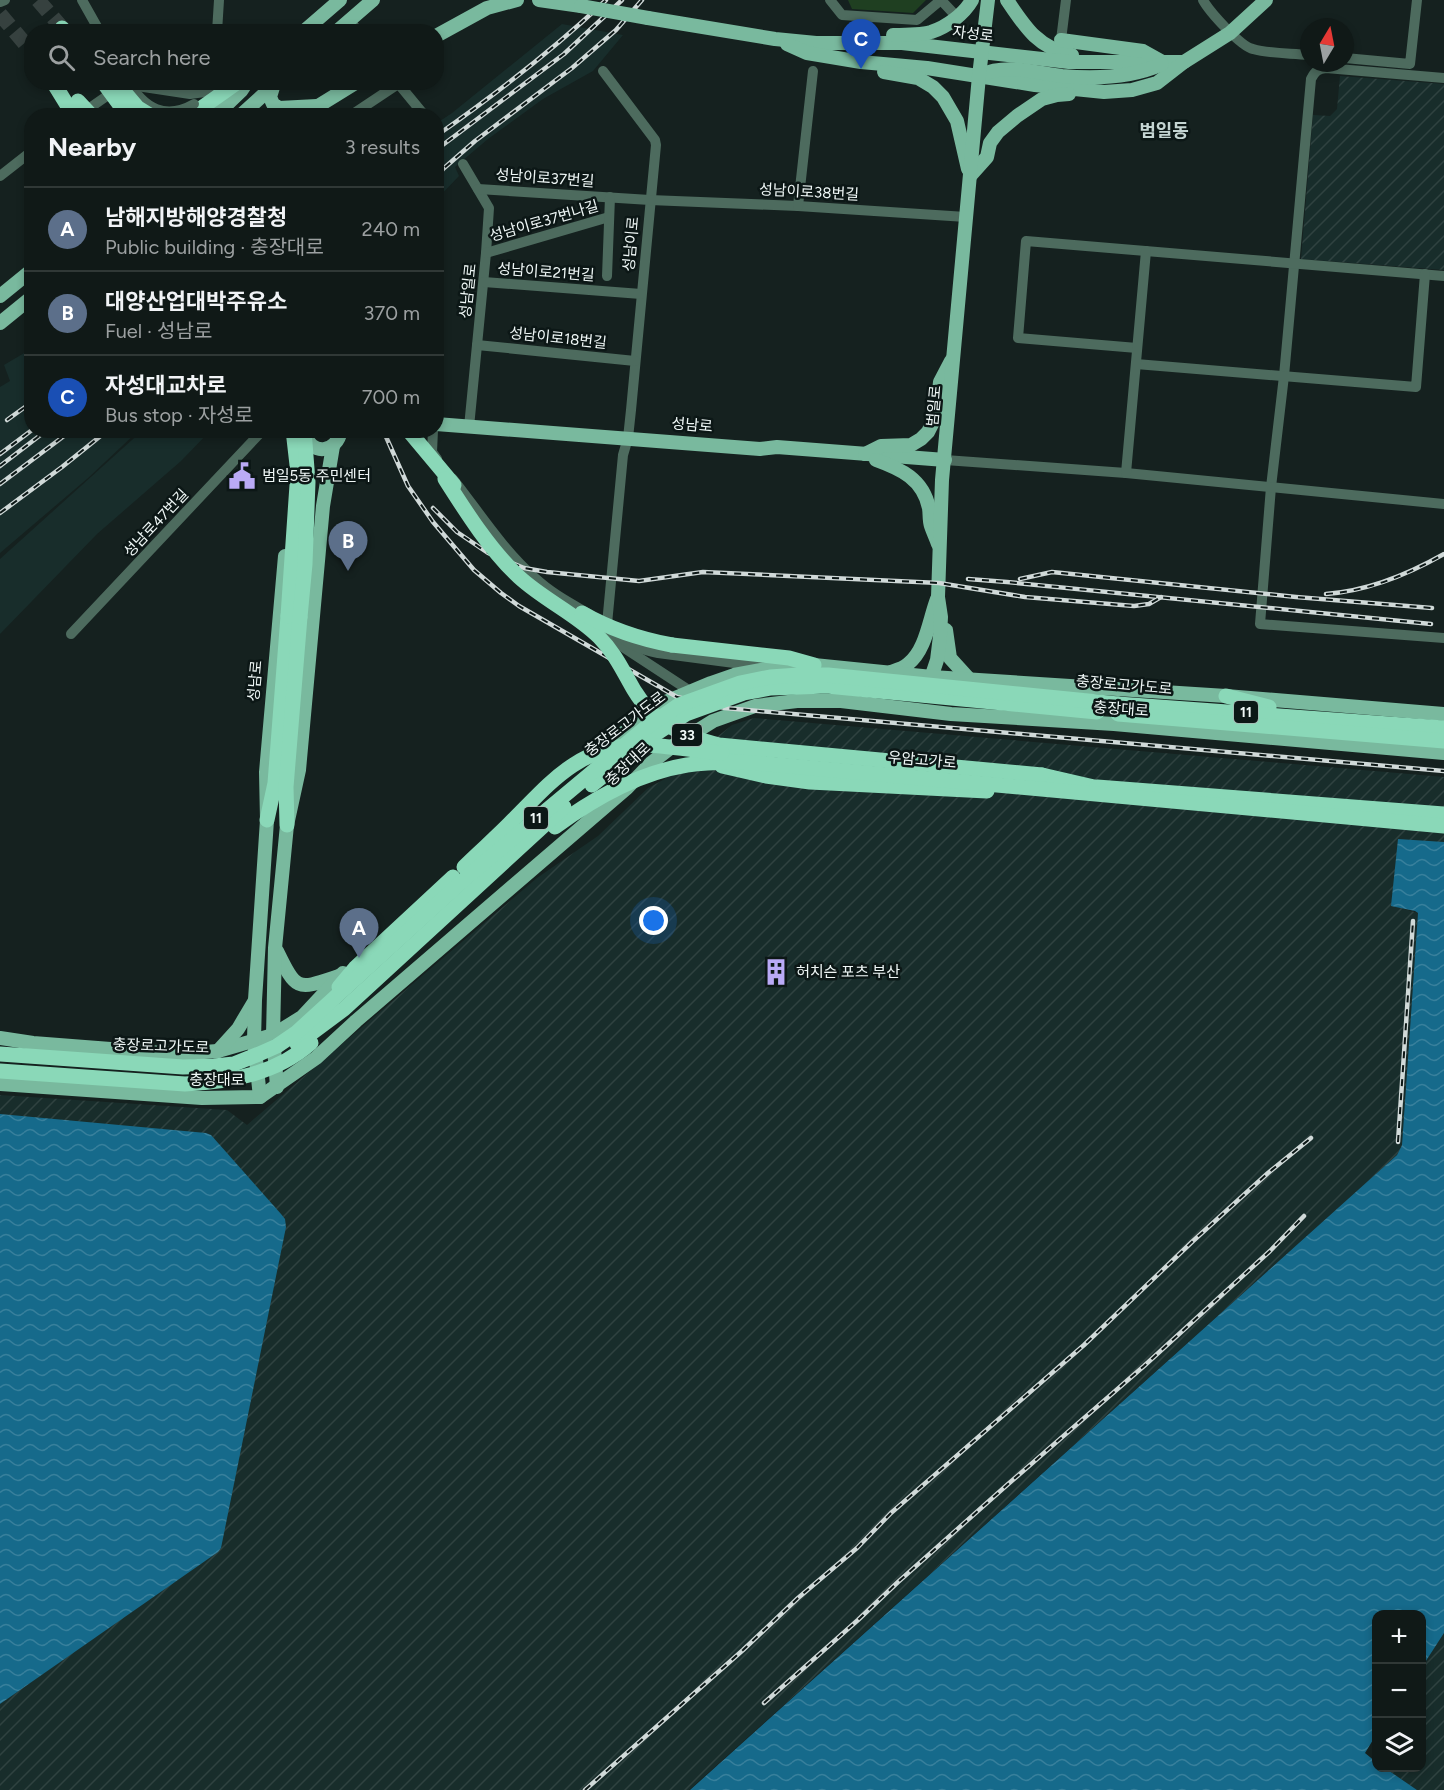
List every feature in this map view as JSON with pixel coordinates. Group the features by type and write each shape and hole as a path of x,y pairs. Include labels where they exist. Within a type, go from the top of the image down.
{"highway":[{"path":"59,90 73,108"},
{"path":"64,90 74,108"},
{"path":"103,90 120,108"},
{"path":"123,90 138,108"},
{"path":"211,108 231,90"},
{"path":"287,825 286,787 294,617 297,485 294,438"},
{"path":"294,617 305,564 308,482 306,438"},
{"path":"415,438 514,561 543,587 597,622 630,635 672,645 789,658 814,664"},
{"name":"33","path":"434,460 465,511 513,570 534,590 597,635 619,662 640,700 662,721 678,732 719,745 1042,775 1094,790"},
{"name":"성남로","path":"267,820 274,783 294,617"},
{"name":"충장로고가도로","path":"0,1054 183,1067 234,1064 277,1046 296,1033 468,876 644,729 679,705 740,683 771,677 828,675 1332,733 1372,729 1444,728"},
{"name":"충장로고가도로","path":"0,1062 178,1075 225,1074 270,1060 298,1043 344,1009 556,814 651,737 686,714 744,693 771,688 826,686 1118,709 1300,716 1444,741"},
{"path":"1226,696 1300,716"},
{"path":"1224,734 1332,733"},
{"name":"우암고가로","path":"325,1007 355,968 502,831 551,781 570,765 585,757 635,745 1444,826"},
{"name":"우암고가로","path":"444,919 527,848 577,811 619,787 651,774 687,765 762,763 1094,790 1444,814"},
{"path":"627,788 652,775 693,764 724,766 788,780 1040,795 1094,790"},
{"name":"충장로고가도로","path":"0,1071 185,1084 237,1080 283,1063 327,1029 344,1009"}],"main road":[{"path":"353,0 356,3 365,0"},
{"path":"345,24 373,0"},
{"path":"444,32 487,8 517,0"},
{"name":"자성로","path":"539,0 775,39 816,43 902,43 1069,62 1184,62"},
{"path":"816,43 849,37 932,32 957,17 972,0"},
{"path":"982,51 988,0"},
{"path":"1007,0 1040,42 1056,52 1104,63"},
{"name":"자성로","path":"775,39 807,53 861,62 927,68 1081,90 1104,92 1132,90 1157,83 1184,62 1230,33 1266,0"},
{"path":"312,24 336,1"},
{"path":"1061,40 1143,51 1166,63"},
{"name":"범일로","path":"938,597 942,487 982,51"},
{"path":"861,62 884,72 918,78 933,87 943,97 957,121 970,176"},
{"name":"자성로","path":"979,76 1004,68 1065,76 1110,77 1144,72 1166,63"},
{"path":"211,108 231,90"},
{"path":"252,108 269,90"},
{"path":"272,90 270,97 273,105 279,108 317,106"},
{"path":"314,108 344,90"},
{"path":"970,176 987,157 990,143 998,132 1017,116 1042,99 1073,94 1081,90"},
{"path":"312,108 317,106"},
{"path":"0,296 24,276"},
{"path":"0,322 24,303"},
{"path":"863,455 881,446 911,445 928,432 936,416 940,382 955,354"},
{"name":"성남로","path":"444,425 760,449 777,447 945,460"},
{"name":"성남로","path":"260,1097 254,1041 255,1000 267,820 266,772 269,728 290,509 305,438"},
{"path":"308,438 316,448 333,446"},
{"path":"277,1087 273,1035 275,948 287,825 299,770 323,506 333,446 339,438"},
{"path":"863,455 899,469 914,479 926,497 930,525 940,548"},
{"path":"298,463 317,465 327,481"},
{"path":"938,597 950,658 970,680"},
{"path":"890,673 908,665 924,643 930,617 938,597"},
{"path":"909,708 920,699 932,677 939,644 941,617"},
{"name":"충장대로","path":"0,1038 33,1043 175,1054 218,1051 273,1035 302,1017 341,975 503,825 630,727 668,701 734,675 814,664 932,677 1226,696 1444,714"},
{"path":"951,678 947,682 944,694 951,714"},
{"name":"충장대로","path":"0,1084 202,1098 260,1097 324,1052 356,1021 627,788 651,763 712,721 755,706 797,701 841,701 951,714 1114,724 1444,753"},
{"path":"275,948 290,978 298,984 309,986 341,975"},
{"path":"218,1051 238,1029 255,1000"}],"street":[{"path":"0,2 4,0"},
{"path":"82,0 96,24"},
{"path":"218,24 219,0"},
{"path":"830,0 842,15 917,20 941,0 957,17"},
{"path":"1061,40 1066,0"},
{"path":"1203,0 1209,11 1230,33 1250,49 1300,54"},
{"path":"1354,59 1410,64 1417,0"},
{"path":"350,20 353,24"},
{"path":"1444,78 1326,68 1319,69 1311,79 1284,376 1271,487 1260,624 1444,638"},
{"name":"성남이로","path":"603,71 655,140 628,438 623,455 607,624"},
{"path":"798,206 813,71"},
{"path":"78,108 103,90"},
{"path":"134,90 137,96 154,108"},
{"path":"164,90 190,94 203,90"},
{"path":"208,108 212,90"},
{"path":"361,108 387,90"},
{"path":"403,90 418,108"},
{"path":"0,176 24,157"},
{"name":"성남일로","path":"463,165 489,208 469,427"},
{"name":"성남이로37번길","path":"478,189 650,200"},
{"name":"성남이로37번길","path":"608,276 610,197"},
{"name":"성남이로38번길","path":"650,200 798,206 966,217"},
{"name":"성남이로37번나길","path":"486,253 609,217"},
{"path":"1137,348 1018,338 1026,241 1444,276"},
{"path":"1126,473 1146,251"},
{"path":"1136,364 1416,387 1425,274"},
{"name":"성남이로21번길","path":"484,282 641,294"},
{"name":"성남이로18번길","path":"477,345 635,361"},
{"name":"성남로47번길","path":"71,634 255,438"},
{"path":"414,438 414,441 510,563 559,606 690,691"},
{"path":"433,438 432,452 508,550 535,578 563,599 607,624 620,637 641,649 772,668"},
{"path":"945,460 1126,473 1444,504"}],"shaded area":[{"path":"562,24 623,35 593,71 543,99 488,139 455,167 459,176 444,192 444,118"},
{"path":"1340,76 1444,84 1444,270 1301,259 1313,115 1330,116 1337,109"},
{"path":"24,353 24,438 131,438 88,478 0,553 0,387 10,381 4,365"},
{"path":"134,438 203,438 181,461 97,534 0,634 0,559"},
{"path":"754,718 1444,777 1444,842 1391,905 1418,913 1402,1145 1397,1155 689,1790 0,1790 0,1704 221,1548 0,1116 0,1095 227,1110 247,1125 537,878 598,836 648,788 663,780 732,725"},
{"path":"1444,1633 1444,1790 1417,1790 1391,1772 1426,1772 1426,1661"}],"green space":[{"path":"848,0 926,0 913,13 852,9"}],"water":[{"path":"1398,839 1444,842 1444,1633 1426,1661 1426,1610 1372,1610 1372,1742 1365,1753 1372,1759 1372,1772 1391,1772 1417,1790 690,1790 1397,1155 1402,1145 1418,913 1391,906"},
{"path":"0,1114 206,1133 211,1135 281,1214 285,1219 286,1227 221,1548 0,1704"}],"tunnel":[{"path":"38,0 59,24"},
{"path":"0,14 24,42"}],"railway":[{"path":"444,130 524,71 606,0"},
{"path":"444,144 564,54 622,0"},
{"path":"444,168 475,141 572,68 616,30 642,0"},
{"path":"7,420 24,408"},
{"path":"0,454 24,436"},
{"path":"0,466 37,438"},
{"path":"0,484 61,438"},
{"path":"0,513 98,438"},
{"path":"387,438 408,486 433,522 474,570 519,606 677,697 725,708 1444,771"},
{"path":"433,508 457,532 488,553 524,568 547,572 639,581 703,572 939,583 1025,597 1134,606 1149,604 1161,597"},
{"path":"1326,594 1387,581 1444,554"},
{"path":"1020,579 1052,572 1296,597 1432,608"},
{"path":"968,579 1431,624"},
{"path":"1398,1142 1413,921"},
{"path":"585,1790 798,1598 857,1548 891,1513 1084,1345 1268,1173 1311,1138"},
{"path":"764,1703 1007,1485 1144,1366 1270,1251 1304,1216"}],"place":[{"name":"자성대교차로","path":"861,69"},
{"name":"범일5동 주민센터","path":"242,476"},
{"name":"대양산업대박주유소","path":"348,571"},
{"name":"남해지방해양경찰청","path":"359,958"},
{"name":"허치슨 포츠 부산","path":"776,972"}],"district":[{"name":"범일동","path":"1164,131"}]}
